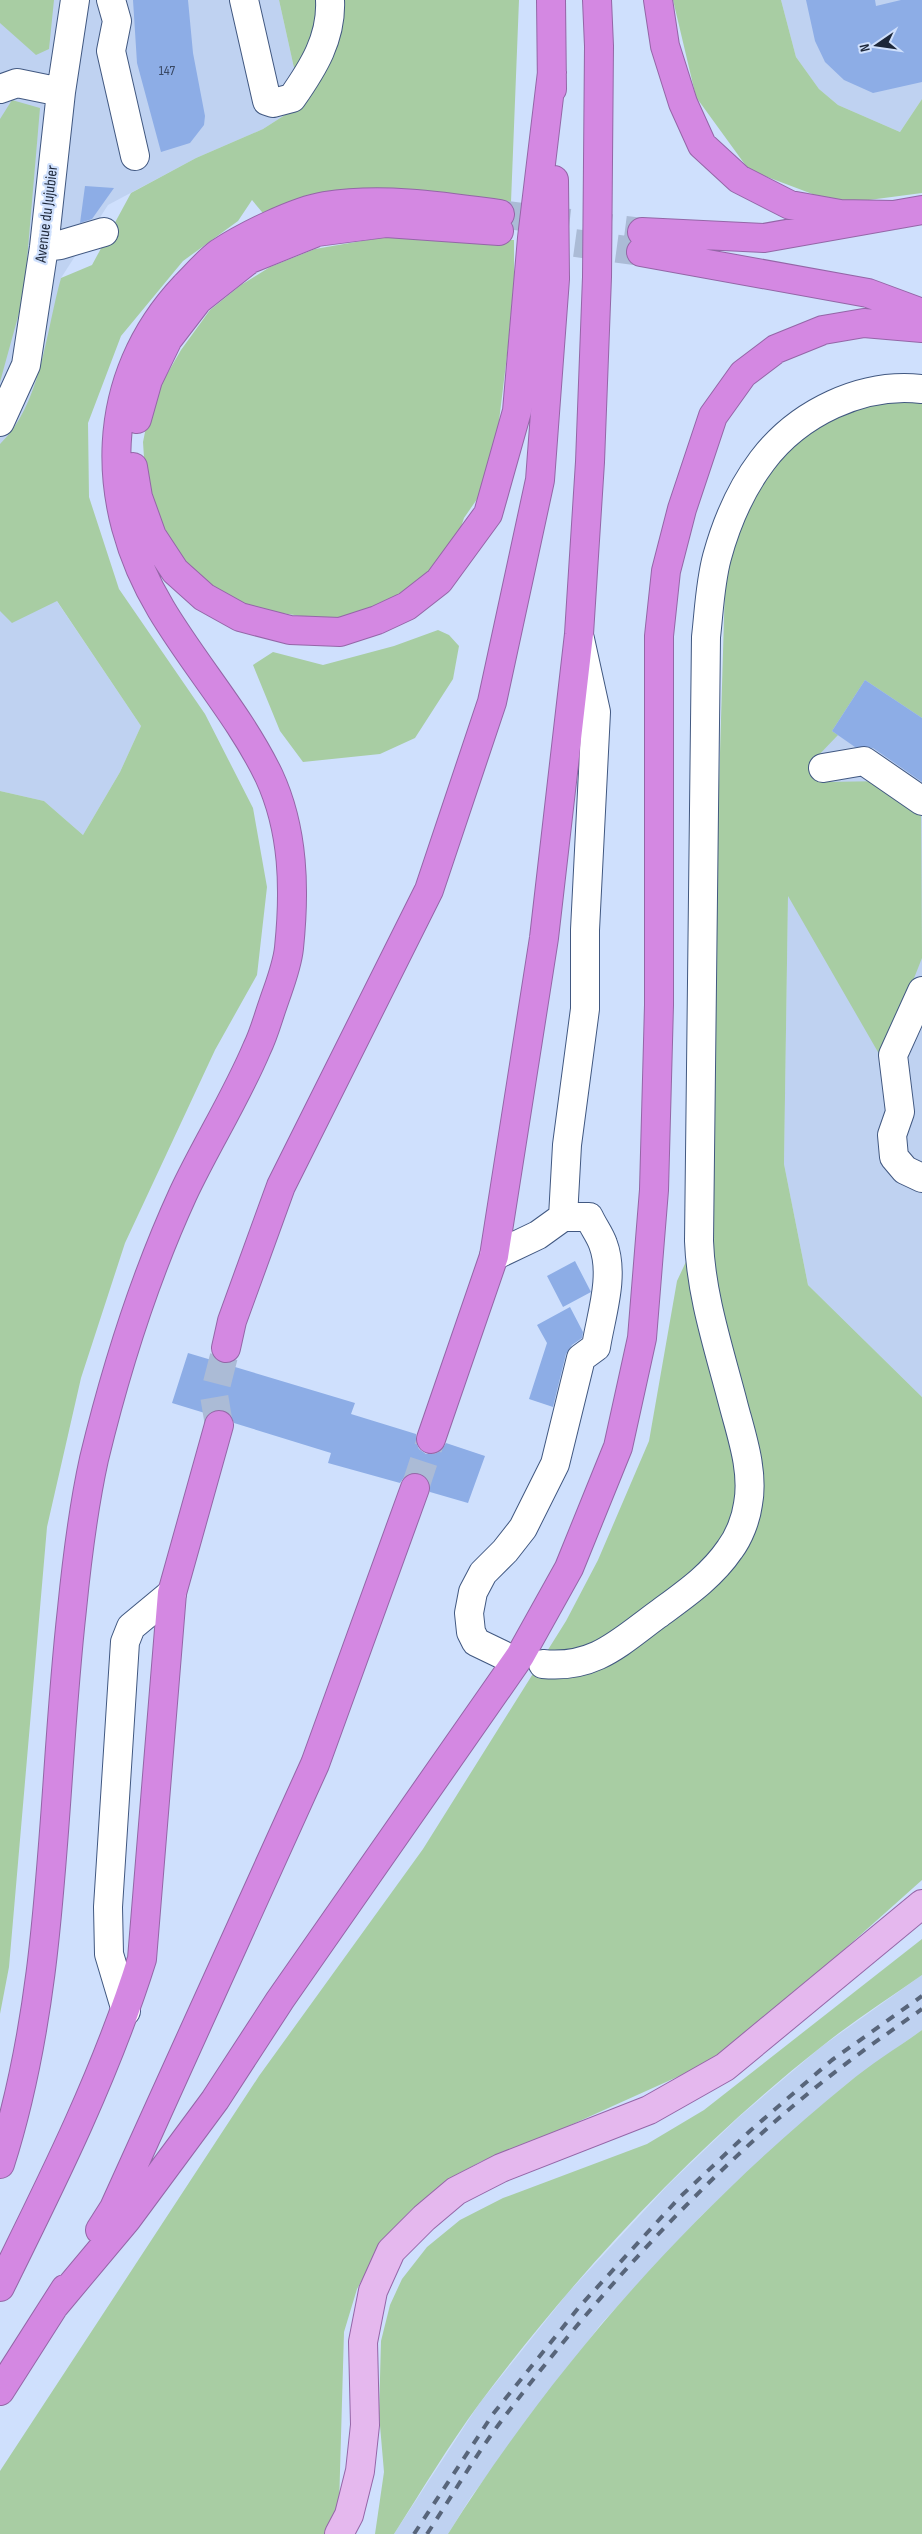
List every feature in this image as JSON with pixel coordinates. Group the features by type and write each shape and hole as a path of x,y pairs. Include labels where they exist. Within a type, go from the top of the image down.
{"highway":[{"path":"226,1348 232,1321 281,1186 429,890 492,702 540,480 555,279 550,0"},
{"path":"431,1439 494,1256 544,938 579,634 590,462 597,277 599,46 597,0"},
{"path":"658,0 665,46 687,111 702,145 733,174 790,206 840,214 894,215"},
{"path":"0,2164 16,2114 40,1971 47,1914 68,1638 80,1529 93,1463 114,1380 147,1279 184,1193 258,1047 288,956 293,886 285,824 269,777 224,698 163,612 140,569 124,519 116,474 117,425 130,372 150,332 180,290 216,255 263,229 320,207 379,202 435,205 500,223 386,223 317,232 250,259 198,300 168,339 148,380 135,426 133,461 138,497 152,536 175,571 204,597 240,617 290,630 340,632 377,620 407,606 439,581 488,514 517,411 532,238 552,72"},
{"path":"922,210 764,238 641,242 868,294 922,313"},
{"path":"55,2305 127,2219 215,2100 280,2000 520,1656 569,1568 618,1447 642,1338 654,1190 659,1005 659,636 666,571 682,509 713,416 743,374 776,349 823,330 864,323 922,328"},
{"path":"0,2287 78,2128 126,2010 142,1959 172,1593 219,1425"},
{"path":"0,2391 114,2208 311,1773 415,1488"}],"main road":[{"path":"339,2534 349,2515 361,2462 365,2425 363,2342 373,2291 391,2251 424,2218 456,2192 501,2168 649,2110 725,2067 922,1904"}],"street":[{"name":"Avenue du Jujubier","path":"0,422 26,365 44,247 61,92 75,0"},
{"path":"111,0 117,21 111,51 135,156"},
{"path":"244,0 267,100 273,104 292,98 308,75 325,44 330,0"},
{"path":"69,47 111,51"},
{"path":"0,89 17,83 61,92"},
{"path":"44,247 60,245 104,232"},
{"path":"543,1664 564,1666 576,1664 605,1653 699,1585 731,1548 744,1517 748,1503 746,1451 705,1297 699,1240 706,647 710,596 716,559 727,527 744,491 762,461 784,438 832,405 854,396 880,390 922,389"},
{"path":"563,1217 567,1145 585,1009 585,930 596,712 579,634"},
{"path":"823,768 864,761 922,801"},
{"path":"922,991 892,1054 900,1112 892,1135 894,1157 905,1170 922,1178"},
{"path":"494,1256 538,1235 563,1217 589,1217 604,1245 608,1267 596,1347 581,1358 555,1464 523,1528 505,1551 483,1573 473,1592 469,1613 471,1632 476,1642 502,1655"},
{"path":"126,2010 108,1954 108,1907 125,1642 131,1627 172,1593"}],"shaded area":[{"path":"0,0 279,0 302,104 263,129 196,158 108,205 61,278 19,545 141,726 120,772 83,835 44,801 0,791"},
{"path":"781,0 922,0 922,99 900,132 838,105 819,89 796,57"},
{"path":"922,624 922,1397 808,1285 784,1164 788,895 806,727"},
{"path":"922,1975 922,2030 849,2082 770,2151 700,2217 601,2324 471,2497 448,2534 394,2534 479,2404 567,2294 668,2185 739,2117 821,2047"}],"green space":[{"path":"0,0 54,0 49,49 36,55 0,23"},
{"path":"279,0 519,0 511,202 382,191 267,218 252,200 238,221 183,261 121,336 88,423 89,497 119,589 205,714 253,808 267,887 257,975 215,1050 125,1243 81,1378 47,1527 9,1967 0,2014 0,791 44,801 83,835 120,772 141,726 57,601 12,623 0,611 0,444 14,428 25,409 33,388 61,278 92,265 131,193 196,158 263,129 302,104"},
{"path":"673,0 781,0 796,57 819,89 838,105 900,132 922,99 922,193 846,203 823,198 749,170 696,97"},
{"path":"12,100 40,108 24,295 0,382 0,119"},
{"path":"425,236 514,240 514,279 508,347 495,454 484,489 464,518 456,542 433,572 372,614 333,621 249,608 210,592 163,540 145,473 143,442 151,402 181,350 210,310 241,285 270,267 315,249 385,237"},
{"path":"874,398 922,400 922,718 865,680 832,731 838,735 814,760 824,782 887,781 921,816 922,958 882,1059 788,896 784,1164 808,1285 922,1397 922,1880 726,2055 564,2128 480,2162 446,2181 410,2211 384,2239 357,2289 344,2332 339,2506 329,2534 0,2534 0,2471 259,2076 423,1849 566,1621 598,1560 649,1441 677,1281 705,1221 711,915 719,786 725,585 735,535 754,490 778,457 809,430"},
{"path":"438,630 449,635 459,646 453,679 415,738 380,754 303,762 280,731 253,665 273,652 323,665 394,646"},
{"path":"922,1939 922,1975 846,2028 773,2086 682,2170 596,2260 517,2355 479,2404 446,2452 394,2534 375,2534 384,2472 379,2414 381,2341 390,2305 402,2279 427,2247 460,2220 503,2198 647,2144 704,2110"},
{"path":"922,2030 922,2534 448,2534 534,2409 630,2292 681,2237 734,2183 790,2132 857,2076"}],"building":[{"path":"133,0 188,0 193,53 205,116 204,125 190,143 161,152 137,63"},
{"path":"806,0 875,0 876,6 901,0 922,0 922,82 873,93 844,80 825,62 815,41"},
{"path":"85,186 114,188 92,219 80,223"},
{"path":"865,680 922,718 922,782 873,748 855,747 832,731"},
{"path":"575,1261 591,1292 563,1307 547,1276"},
{"path":"570,1307 583,1332 582,1338 572,1345 566,1354 553,1407 529,1399 547,1343 537,1325"},
{"path":"188,1353 355,1403 351,1414 416,1434 416,1442 419,1449 426,1454 434,1454 441,1451 446,1443 485,1456 468,1503 430,1492 427,1478 420,1473 412,1473 405,1476 400,1483 328,1463 331,1453 234,1423 230,1414 224,1410 216,1410 208,1414 172,1403"}],"tunnel":[{"path":"500,214 642,232"},
{"path":"575,243 641,252"},
{"path":"219,1425 214,1395 226,1348"},
{"path":"415,1488 431,1439"}],"railway":[{"path":"414,2534 493,2414 580,2306 680,2197 751,2130 832,2060 922,1996"},
{"path":"427,2534 492,2434 538,2373 617,2279 659,2233 747,2146 793,2106 849,2061 922,2009"}]}
